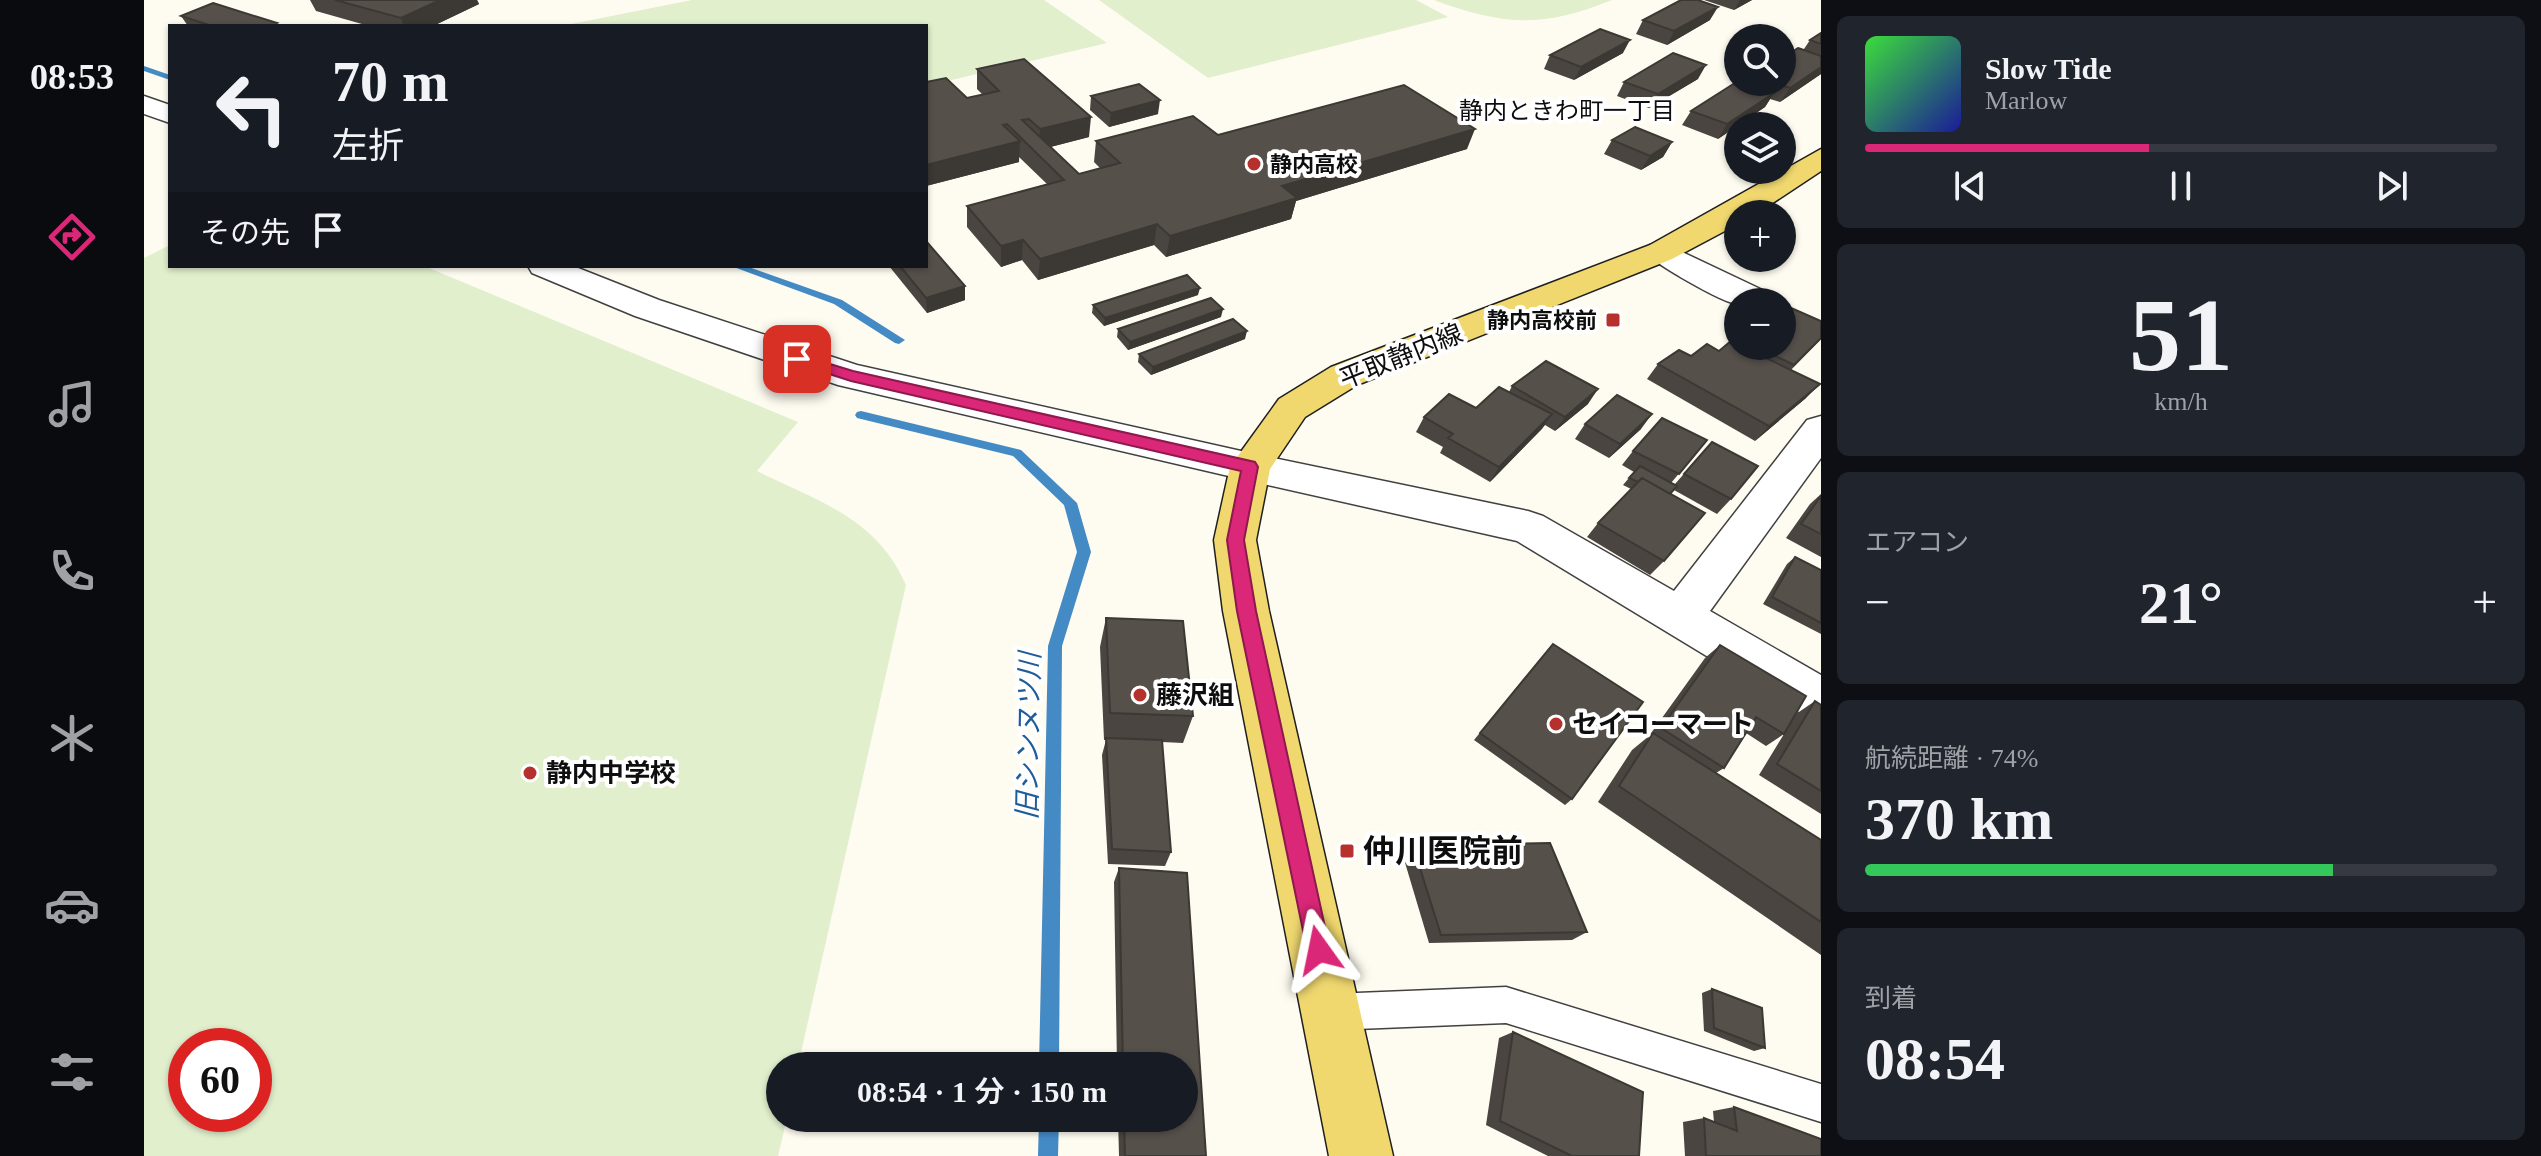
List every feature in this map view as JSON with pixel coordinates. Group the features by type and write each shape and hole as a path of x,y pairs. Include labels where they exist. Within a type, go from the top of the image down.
{"main road":[{"name":"平取静内線","path":"1361,1156 1246,611 1235,540 1250,467 1292,408 1344,376 1661,252 1746,207 1821,158"}],"street":[{"path":"144,104 168,114"},
{"path":"1661,252 1730,288"},
{"path":"549,268 647,308 851,376 1528,527 1821,700"},
{"path":"1680,617 1821,430"}],"lane":[{"path":"1332,1012 1506,1005 1821,1103"}],"green space":[{"path":"692,0 1044,0 1107,43 928,86 928,24 571,24"},
{"path":"1099,0 1416,0 1448,17 1208,78"},
{"path":"1434,0 1612,0 1565,15 1523,20 1482,15"},
{"name":"静内中学校","path":"168,246 168,268 429,268 798,422 757,471 844,514 862,527 894,562 906,585 801,1052 766,1052 766,1132 784,1132 778,1156 144,1156 144,258"}],"building":[{"path":"335,0 440,0 401,18"},
{"path":"1681,0 1698,0 1718,7 1674,31 1643,20"},
{"path":"213,3 277,23 206,24 181,16"},
{"path":"1600,29 1630,40 1581,67 1550,55"},
{"path":"1821,33 1821,44 1810,40"},
{"path":"1796,49 1821,56 1821,67 1796,84"},
{"path":"1673,53 1706,65 1658,94 1624,82"},
{"path":"1024,59 1091,117 1040,129 1029,119 1022,120 1079,174 1120,163 1096,141 1193,116 1218,135 1404,85 1475,129 1282,186 1297,198 1170,236 1157,224 1040,259 1023,240 1001,246 967,206 1064,180 1007,124 1003,125 1020,141 928,164 928,82 946,78 967,98 999,91 977,69"},
{"path":"1139,84 1160,100 1111,113 1091,96"},
{"path":"1724,90 1724,96 1769,96 1745,112 1724,112 1724,123 1691,111"},
{"path":"1635,127 1672,142 1650,156 1612,140"},
{"path":"928,243 965,286 926,298 902,268 928,268"},
{"path":"1187,275 1200,288 1105,318 1093,305"},
{"path":"1211,298 1223,309 1130,342 1118,329"},
{"path":"1796,310 1821,321 1821,338 1794,365 1784,360 1796,360"},
{"path":"1233,319 1247,331 1153,367 1139,354"},
{"path":"1707,344 1719,351 1724,347 1724,360 1770,360 1820,384 1769,426 1658,364 1679,350 1691,356"},
{"path":"1546,361 1598,389 1565,417 1512,386"},
{"path":"1499,387 1552,414 1499,467 1448,438 1453,434 1424,417 1449,394 1476,408"},
{"path":"1617,395 1652,414 1620,444 1585,424"},
{"path":"1662,418 1707,440 1679,474 1633,451"},
{"path":"1712,442 1758,466 1731,499 1684,474"},
{"path":"1640,466 1677,486 1670,494 1642,478 1638,482 1629,478"},
{"path":"1642,478 1705,513 1664,561 1598,523"},
{"path":"1821,496 1821,534 1801,524"},
{"path":"1795,557 1821,570 1821,623 1772,597"},
{"path":"1106,618 1183,621 1193,716 1110,713"},
{"name":"セイコーマート","path":"1553,644 1643,702 1572,799 1480,733"},
{"path":"1720,645 1806,696 1784,734 1756,717 1724,768 1661,728"},
{"path":"1815,701 1821,705 1821,791 1777,764"},
{"path":"1653,733 1821,840 1821,922 1619,786"},
{"path":"1106,738 1162,740 1171,852 1112,849"},
{"path":"1550,843 1587,932 1441,935 1413,846"},
{"path":"1119,868 1187,873 1206,1156 1125,1156 1124,1132 1198,1132 1198,1052 1123,1052"},
{"path":"1712,989 1762,1008 1765,1048 1714,1028"},
{"path":"1513,1032 1643,1092 1639,1156 1572,1156 1500,1121"},
{"path":"1734,1107 1821,1139 1821,1156 1706,1156 1704,1118 1737,1131"}],"waterway":[{"name":"旧シンヌツ川","path":"144,68 168,77"},
{"name":"旧シンヌツ川","path":"742,268 838,302 899,340"},
{"name":"旧シンヌツ川","path":"861,415 1017,453 1070,503 1084,552 1055,646 1049,1052"},
{"name":"旧シンヌツ川","path":"1048,1156 1049,1132"}],"place":[{"name":"静内高校","path":"1254,164"},
{"name":"静内高校前","path":"1613,320"},
{"name":"藤沢組","path":"1140,695"},
{"name":"セイコーマート","path":"1556,724"},
{"name":"静内中学校","path":"530,773"},
{"name":"仲川医院前","path":"1347,851"}],"district":[{"name":"静内ときわ町一丁目","path":"1567,111"}],"route":[{"path":"797,359 851,376 1250,467 1235,540 1246,611 1319,950"}]}
